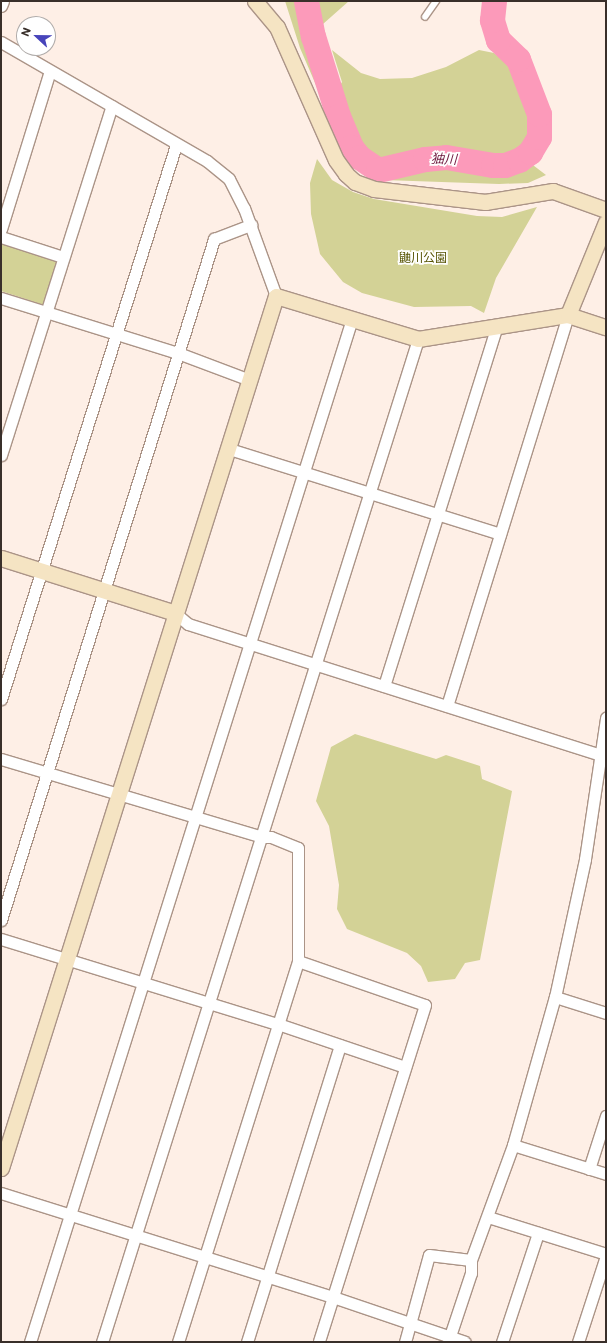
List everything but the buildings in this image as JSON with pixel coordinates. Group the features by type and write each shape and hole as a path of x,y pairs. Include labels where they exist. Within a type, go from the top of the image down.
{"street":[{"path":"1,6 3,1"},
{"path":"255,1 277,27 342,169 355,182 365,186 485,202 553,191 570,195 606,210"},
{"path":"1,42 207,162 229,178 251,225 276,296 229,449 118,793 1,1168"},
{"path":"1,229 50,71"},
{"path":"1,455 112,106"},
{"path":"1,699 115,333 176,145"},
{"path":"447,706 568,315 606,222"},
{"path":"1,920 46,772 214,239 251,225"},
{"path":"1,237 63,257"},
{"path":"276,296 418,339 496,329 568,315 606,327"},
{"path":"1,298 178,353 250,380"},
{"path":"30,1342 352,319"},
{"path":"384,686 496,329"},
{"path":"102,1342 418,339"},
{"path":"229,449 500,534"},
{"path":"1,558 175,613 188,624 601,754"},
{"path":"449,1339 471,1273 471,1260 488,1217 513,1145 555,997 585,859 606,718"},
{"path":"1,759 262,837 271,837 298,848 298,961 178,1342"},
{"path":"1,939 209,1005 278,1024 405,1067"},
{"path":"298,961 425,1005 319,1342"},
{"path":"555,997 606,1013"},
{"path":"247,1342 340,1045"},
{"path":"589,1169 606,1116"},
{"path":"513,1145 606,1174"},
{"path":"1,1193 71,1214 135,1236 268,1276 411,1323 449,1339 465,1342"},
{"path":"488,1217 606,1255 578,1342"},
{"path":"502,1342 538,1233"},
{"path":"405,1342 430,1256 471,1260"}],"lane":[{"path":"425,17 436,1"}],"green space":[{"path":"285,1 349,1 323,24 328,113 300,48"},
{"path":"332,50 361,73 380,79 412,78 446,67 479,50 494,53 509,65 522,84 531,114 532,135 522,149 498,160 472,154 441,155 413,157 389,165 375,164 365,153 339,87 342,82"},
{"path":"521,156 546,175 528,183 499,184 384,180 396,168 431,159 507,164"},
{"name":"鼬川公園","path":"317,159 332,180 353,192 374,199 477,216 502,217 537,207 496,278 484,313 471,306 414,307 362,293 343,282 320,254 311,214 310,183"},
{"path":"1,243 58,259 44,305 1,291"},
{"path":"355,734 436,759 446,755 480,766 482,779 512,791 480,960 465,963 455,979 428,982 421,966 407,953 347,929 337,909 339,885 329,826 316,801 331,747"}],"waterway":[{"name":"㹨川","path":"306,1 313,36 338,116 351,147 359,157 378,170 425,159 446,157 493,165 505,165 519,160 530,152 539,137 539,114 518,59 498,40 492,20 494,1"}]}
